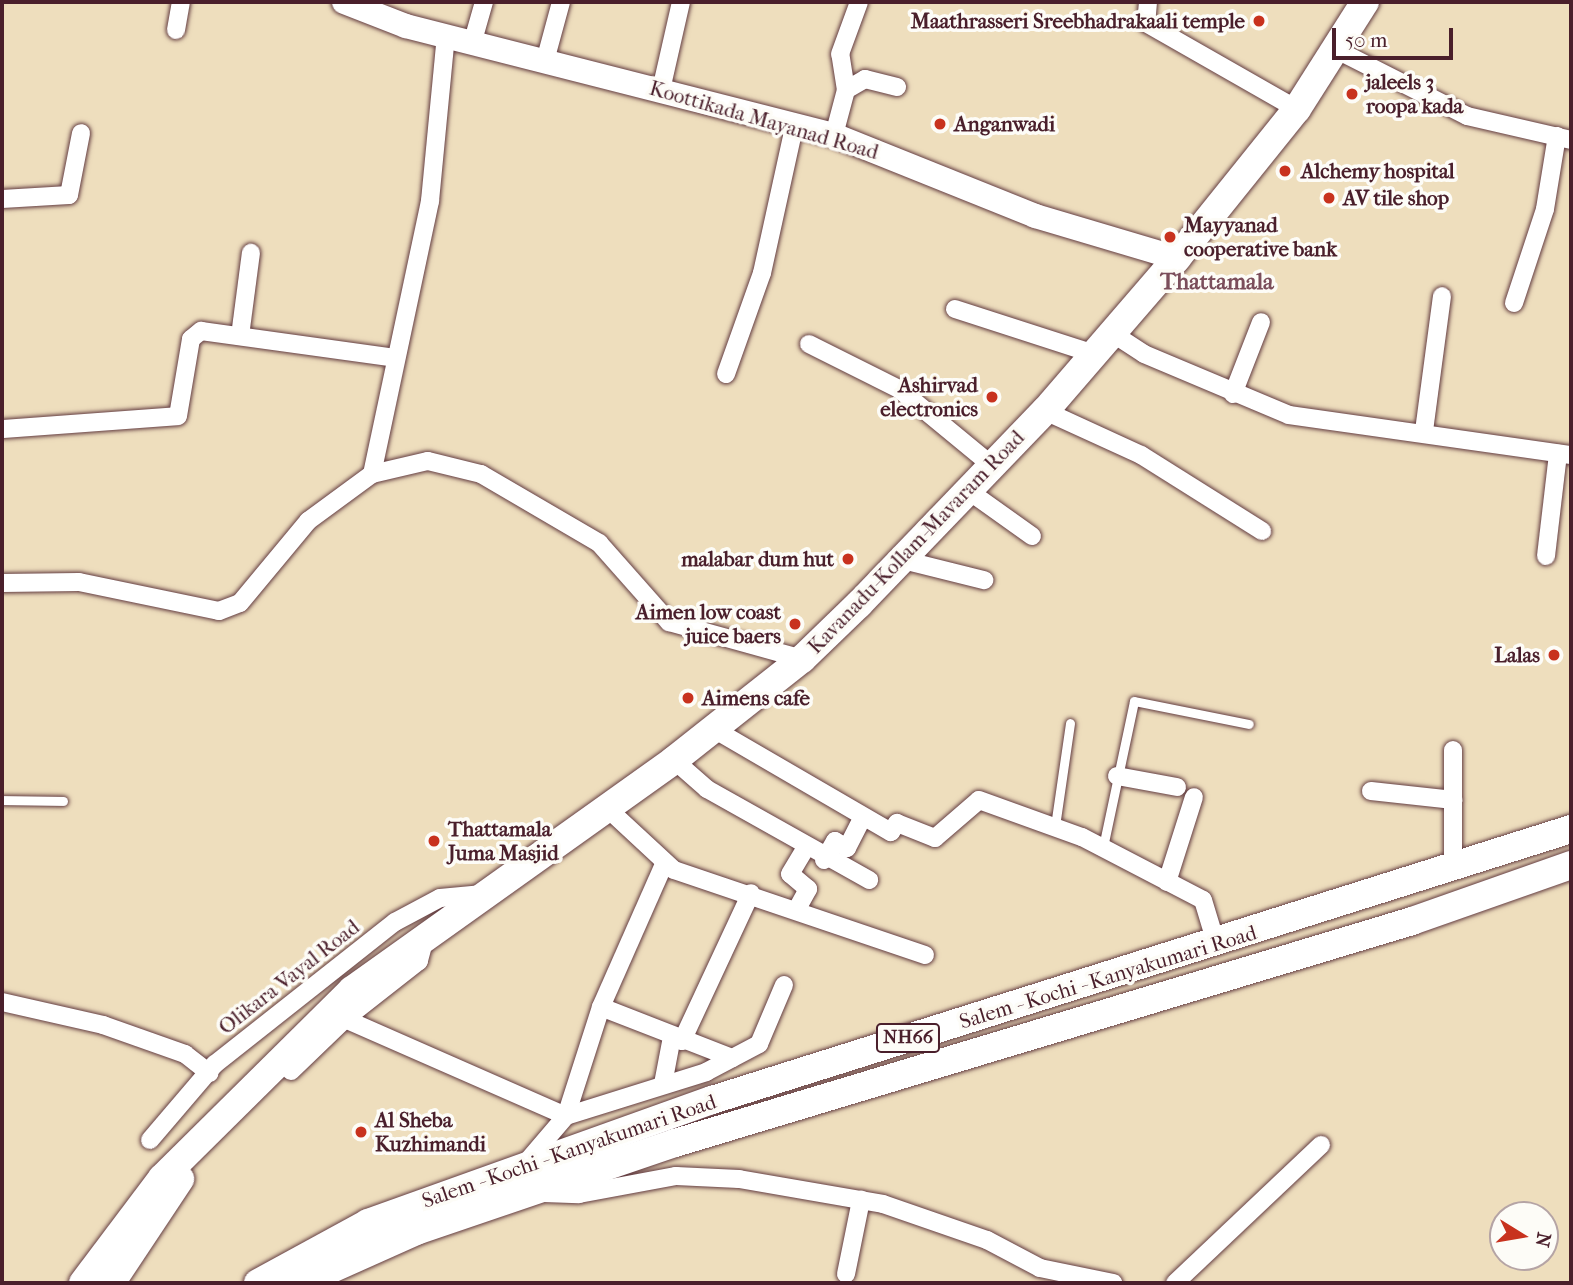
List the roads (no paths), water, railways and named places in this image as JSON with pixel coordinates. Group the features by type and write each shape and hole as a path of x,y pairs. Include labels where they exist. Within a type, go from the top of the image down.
{"main road":[{"name":"Koottikada Mayanad Road","path":"344,2 472,44 834,135 1035,216 1177,258"},
{"name":"Kavanadu-Kollam-Mavaram Road","path":"83,1283 162,1178 188,1157 316,1024 426,934 674,760 802,659 990,464 1045,411 1177,258 1297,109 1337,50 1365,2"},
{"name":"Salem - Kochi - Kanyakumari Road","path":"300,1283 525,1180 712,1100 1453,870 1571,829"},
{"name":"Salem - Kochi - Kanyakumari Road","path":"258,1283 368,1223 525,1180 1412,921 1571,865"},
{"name":"Kavanadu-Kollam-Mavaram Road","path":"111,1283 175,1194 188,1157"}],"street":[{"path":"176,30 181,2"},
{"path":"472,44 484,2"},
{"path":"545,61 561,2"},
{"path":"662,90 681,2"},
{"path":"834,135 846,90 840,54 859,2"},
{"path":"1149,2 1146,23 1297,109"},
{"path":"372,474 430,201 446,34"},
{"path":"1337,50 1467,116 1564,138 1545,209 1514,303"},
{"path":"846,90 865,79 897,87"},
{"path":"726,374 762,274 794,127"},
{"path":"2,199 69,195 81,133"},
{"path":"240,336 251,253"},
{"path":"1424,431 1442,296"},
{"path":"955,309 1094,354"},
{"path":"1233,394 1261,322"},
{"path":"1112,333 1233,394 1289,415 1424,431 1565,454 1546,556"},
{"path":"2,429 178,416 193,335 240,336 395,358"},
{"path":"809,344 899,389 990,464"},
{"path":"1045,411 1141,455 1262,531"},
{"path":"2,583 79,582 219,611 240,603 309,521 372,474 428,461 481,474 599,543 668,622 802,659"},
{"path":"966,489 1032,536"},
{"path":"898,559 984,580"},
{"path":"712,728 862,819 891,832 897,823 935,838 979,800 1055,826 1102,847 1203,900 1216,943"},
{"path":"1452,750 1453,870"},
{"path":"674,760 708,789 805,849 869,880"},
{"path":"1117,776 1177,787"},
{"path":"1371,791 1454,800"},
{"path":"1167,882 1194,797"},
{"path":"607,808 664,864 925,955"},
{"path":"824,860 835,841 847,848 862,819"},
{"path":"797,909 808,888 790,874 805,849"},
{"path":"664,864 601,1007 566,1116 525,1180 579,1195 714,1176 861,1200 987,1240 1040,1268 1113,1283"},
{"path":"663,1084 677,1039 751,893"},
{"name":"Olikara Vayal Road","path":"150,1140 209,1073 395,922 440,898 483,894"},
{"path":"291,1071 345,1019 419,961 426,934"},
{"path":"345,1019 566,1116 663,1084 732,1058 759,1044 784,985"},
{"path":"2,1002 103,1025 185,1054 209,1073"},
{"path":"601,1007 677,1039 732,1058"},
{"path":"1175,1283 1321,1145"},
{"path":"846,1274 861,1200"}],"lane":[{"path":"1102,847 1134,701 1249,724"},
{"path":"1055,826 1070,723"},
{"path":"2,800 63,801"}],"place":[{"name":"Maathrasseri Sreebhadrakaali temple","path":"1259,21"},
{"name":"jaleels 3 roopa kada","path":"1352,94"},
{"name":"Anganwadi","path":"940,124"},
{"name":"Alchemy hospital","path":"1285,171"},
{"name":"AV tile shop","path":"1329,198"},
{"name":"Mayyanad cooperative bank","path":"1170,237"},
{"name":"Ashirvad electronics","path":"992,397"},
{"name":"malabar dum hut","path":"848,559"},
{"name":"Aimen low coast juice baers","path":"795,624"},
{"name":"Lalas","path":"1554,655"},
{"name":"Aimens cafe","path":"688,698"},
{"name":"Thattamala Juma Masjid","path":"434,841"},
{"name":"Al Sheba Kuzhimandi","path":"361,1132"}],"district":[{"name":"Thattamala","path":"1217,282"}]}
